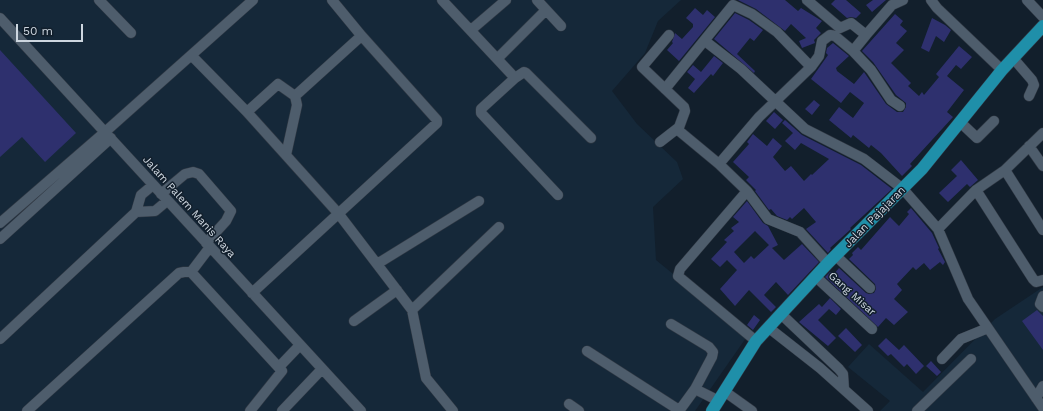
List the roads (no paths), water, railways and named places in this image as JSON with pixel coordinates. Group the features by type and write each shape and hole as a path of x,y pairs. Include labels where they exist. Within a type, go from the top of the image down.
{"main road":[{"name":"Jalan Pajajaran","path":"712,411 756,341 832,260 922,170 1002,70 1043,26"}],"street":[{"path":"99,0 131,33"},
{"path":"0,240 108,135 253,0"},
{"path":"252,293 437,123 437,120 360,34 332,0"},
{"path":"442,0 498,58 515,78"},
{"path":"471,30 506,0"},
{"path":"537,0 561,26"},
{"path":"807,0 840,28 851,23 866,35"},
{"path":"853,51 892,5 902,0"},
{"path":"931,0 937,8 1002,70"},
{"path":"1027,0 1043,17"},
{"path":"665,89 706,41 733,5 736,5 777,32 810,67"},
{"path":"498,58 546,10"},
{"name":"Jalam Palem Manis Raya","path":"0,18 361,411"},
{"path":"295,96 356,42 360,34"},
{"path":"660,142 678,128 685,109 642,67 669,34"},
{"path":"719,164 759,117 810,67 819,56 822,41 830,35 840,39 853,51 871,70 891,100 900,106"},
{"path":"706,41 741,69 805,129 864,159 903,189 938,229 968,299 1043,408"},
{"path":"192,56 248,112 338,213 412,310 426,378 453,411"},
{"path":"1013,58 1032,80 1034,85 1029,96"},
{"path":"558,195 481,113 481,109 515,78 524,72 591,138"},
{"path":"248,112 278,84 295,96 297,105 286,155"},
{"path":"960,122 977,138 994,121"},
{"path":"678,128 679,131 719,164 747,191 768,219 800,232 832,260 870,288"},
{"path":"938,229 976,190 1005,170 1043,133"},
{"path":"2,218 108,135"},
{"path":"1029,146 1043,166"},
{"path":"1005,170 1043,230"},
{"path":"136,212 155,211 164,197 185,174 193,172 199,174 231,211 226,221 208,245 191,272"},
{"path":"0,339 136,212 141,195 153,185"},
{"path":"976,190 1038,280"},
{"path":"747,191 680,269 678,276 756,341"},
{"path":"377,264 479,201"},
{"path":"412,310 499,227"},
{"path":"191,272 282,371 250,411"},
{"path":"27,411 179,273 191,272"},
{"name":"Gang Misar","path":"816,277 872,329"},
{"path":"354,321 397,290"},
{"path":"1043,296 1040,304 1043,307"},
{"path":"781,314 839,369 843,374 844,389"},
{"path":"586,351 679,410 695,389 712,357 713,352 709,347 671,324"},
{"path":"769,328 844,389 868,411"},
{"path":"942,359 961,339 988,328"},
{"path":"279,367 300,345"},
{"path":"917,411 971,359"},
{"path":"282,411 322,369"},
{"path":"1036,398 1043,386"},
{"path":"695,389 721,396 752,411"},
{"path":"569,404 579,411"}]}
